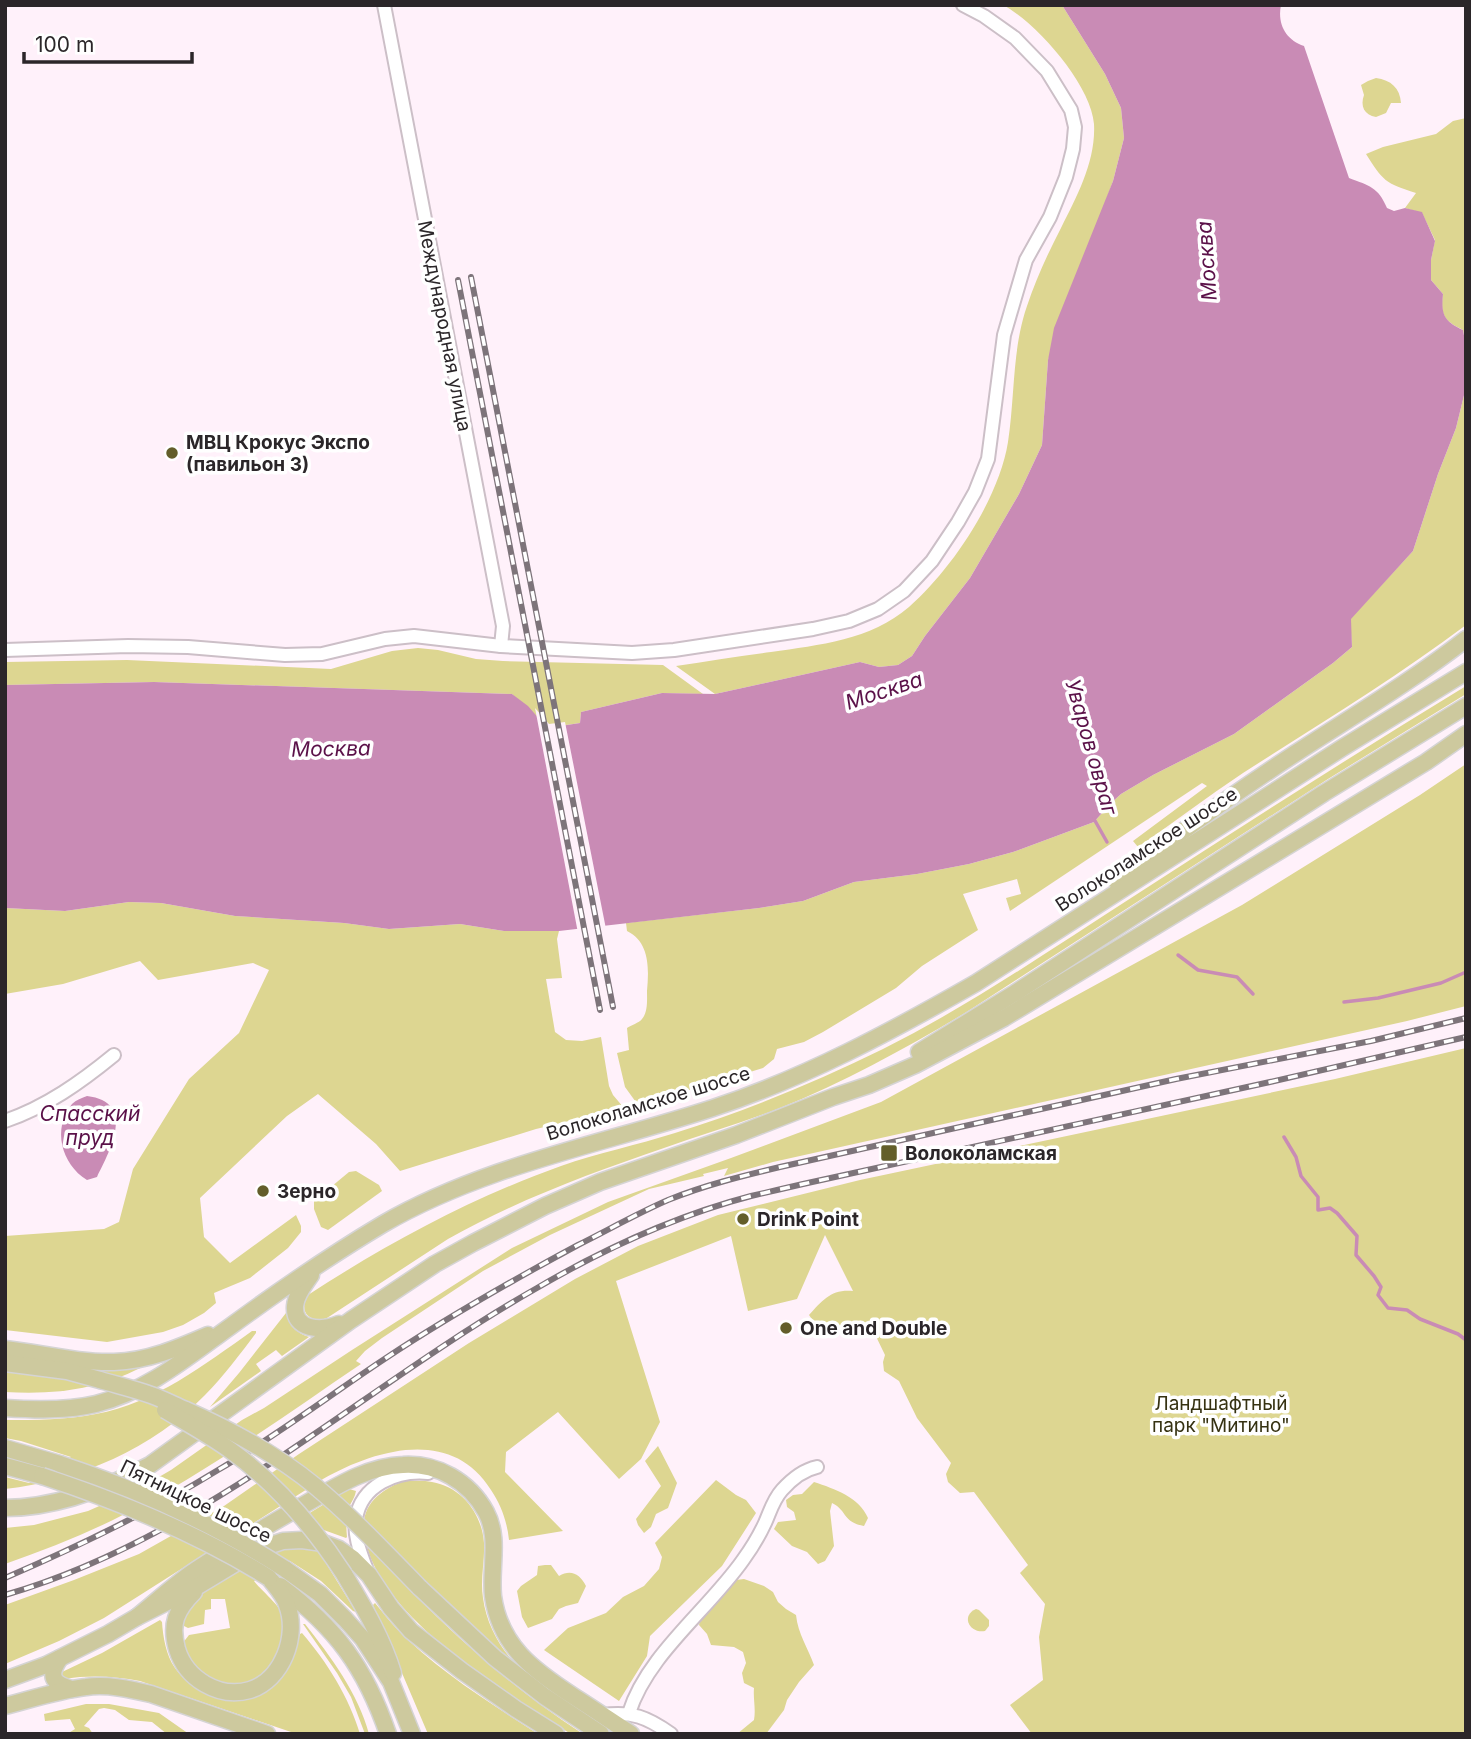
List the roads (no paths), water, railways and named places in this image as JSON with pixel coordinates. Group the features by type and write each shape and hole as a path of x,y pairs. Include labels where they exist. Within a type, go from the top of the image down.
{"main road":[{"path":"1082,914 1105,891 1240,791 1380,701 1466,639"},
{"name":"Волоколамское шоссе","path":"5,1408 66,1408 97,1404 129,1393 160,1377 324,1261 414,1207 467,1184 533,1161 716,1107 820,1065 920,1015 976,983 1342,748 1466,672"},
{"path":"833,1097 955,1031 1324,793 1466,706"},
{"path":"10,1509 68,1500 150,1465 351,1320 435,1264 508,1223 600,1182 869,1085 915,1065 1004,1018 1374,794 1466,734"},
{"path":"324,1261 303,1286 296,1300 296,1314 312,1328 333,1327 351,1320"},
{"path":"5,1349 97,1362 116,1362 160,1354 233,1324"},
{"path":"5,1363 67,1371 152,1395 242,1437 313,1484 495,1658 544,1696 601,1734"},
{"path":"100,1380 149,1402 231,1451 268,1481 295,1509 326,1547 373,1622 388,1657 402,1706"},
{"name":"Пятницкое шоссе","path":"5,1448 60,1464 171,1507 251,1547 285,1569 320,1594 363,1639 391,1682 412,1734"},
{"path":"137,1617 194,1571 358,1475 401,1465 423,1465 441,1470 455,1478 486,1511 494,1541 492,1578 497,1616 515,1649 530,1665 631,1734"},
{"name":"Пятницкое шоссе","path":"5,1466 122,1504 164,1522 269,1578 304,1604 350,1654 379,1706 388,1734"},
{"path":"5,1689 193,1589 260,1549 283,1541 302,1539 339,1549 352,1558 369,1575 391,1608 426,1644 556,1734"},
{"path":"212,1578 183,1603 176,1615 175,1640 179,1656 198,1681 212,1688 237,1692 261,1685 282,1662 287,1651 291,1618 287,1604 269,1578"},
{"path":"5,1680 53,1662"},
{"path":"53,1662 56,1682 71,1689"},
{"path":"5,1706 87,1686 132,1689 267,1734"}],"street":[{"name":"Международная улица","path":"384,5 503,626 501,646"},
{"path":"5,650 128,646 285,655 323,654 384,639 414,636 501,646 632,653 674,650 825,626 849,621 878,610 904,591 932,561 975,492 988,459 1004,335 1026,260 1050,217 1066,177 1073,149 1075,127 1067,103 1047,71 1015,37 963,5"},
{"path":"5,1121 57,1097 114,1055"},
{"path":"629,1713 647,1674 745,1559 780,1491 809,1469 817,1467"},
{"path":"369,1575 357,1538 356,1520 361,1504 370,1490 383,1481 400,1475 421,1472 455,1478"},
{"path":"602,1715 629,1713 648,1720 671,1734"}],"water":[{"name":"Москва","path":"1062,5 1281,5 1280,19 1284,30 1292,40 1304,46 1349,178 1372,188 1387,208 1394,211 1405,208 1422,212 1435,241 1431,280 1443,294 1445,316 1463,330 1466,387 1456,428 1413,551 1351,619 1352,647 1234,734 1121,794 1094,822 1013,852 969,864 854,882 803,901 559,931 504,931 460,924 389,929 344,923 235,916 161,903 129,902 65,911 5,908 5,685 154,682 512,694 528,706 547,728 580,723 581,712 662,693 715,694 860,662 879,667 898,665 912,656 970,578 1019,494 1042,445 1048,360 1054,328 1113,181 1124,138 1121,108 1105,74"},
{"name":"Спасский пруд","path":"87,1096 102,1100 111,1107 116,1128 97,1177 87,1180 71,1165 62,1145 61,1134 62,1124 72,1104"}],"waterway":[{"name":"Уваров овраг","path":"1094,819 1107,842"},
{"name":"Уваров овраг","path":"1178,955 1198,970 1237,977 1253,994"},
{"path":"1344,1002 1378,998 1441,983 1466,972"},
{"name":"Уваров овраг","path":"1284,1137 1296,1157 1301,1176 1318,1197 1318,1210 1330,1208 1357,1236 1356,1255 1381,1287 1378,1295 1388,1308 1407,1310 1420,1319 1458,1334 1466,1340"}],"railway":[{"path":"471,277 613,1007"},
{"path":"458,280 600,1010"},
{"path":"5,1578 87,1541 166,1500 261,1443 457,1313 578,1245 668,1200 724,1181 780,1167 1176,1079 1371,1041 1466,1018"},
{"path":"5,1595 78,1569 147,1537 279,1458 407,1370 537,1288 614,1247 668,1223 751,1196 1466,1037"}],"place":[{"name":"МВЦ Крокус Экспо (павильон 3)","path":"172,453"},
{"name":"Волоколамская","path":"889,1153"},
{"name":"Зерно","path":"263,1191"},
{"name":"Drink Point","path":"743,1219"},
{"name":"One and Double","path":"786,1328"}],"park label":[{"name":"Ландшафтный парк \"Митино\"","path":"1221,1414"}]}
